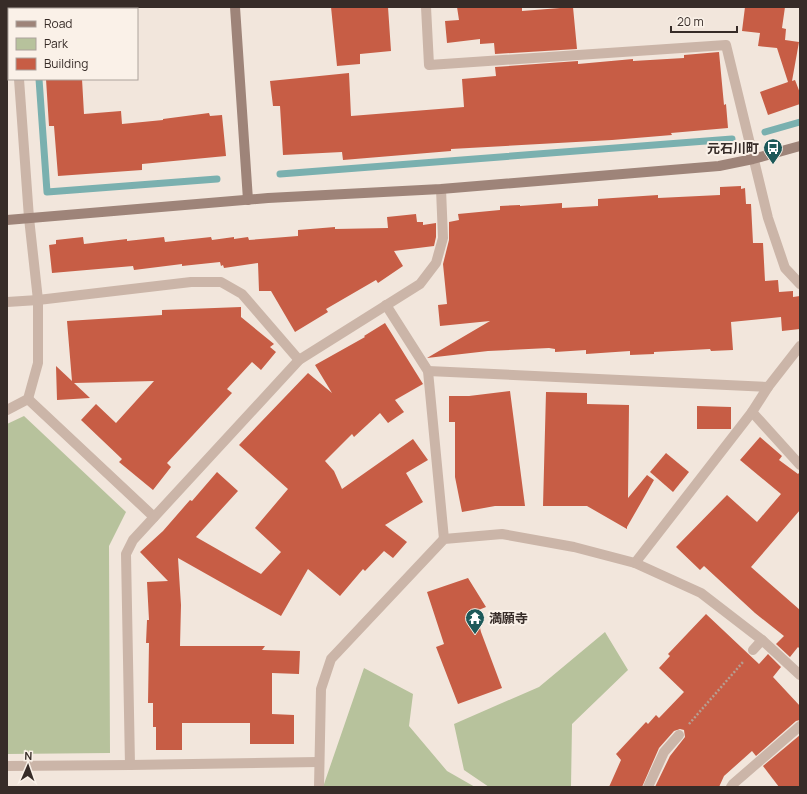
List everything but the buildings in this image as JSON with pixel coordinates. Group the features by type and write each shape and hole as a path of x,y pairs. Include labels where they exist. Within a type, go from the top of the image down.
{"street":[{"path":"235,7 248,200"},
{"path":"426,7 429,65 726,45 768,218 785,268 800,284"},
{"path":"7,410 28,399 38,362 38,300 29,218 19,80"},
{"path":"7,220 248,200 441,189 719,166 753,159 800,146"},
{"path":"130,766 126,554 133,540 298,360 420,284 436,263 443,238 441,189"},
{"path":"7,302 38,300 191,282 221,282 242,294 298,360"},
{"path":"386,305 428,371 444,539"},
{"path":"635,564 752,412 768,387 800,346"},
{"path":"428,371 768,387"},
{"path":"28,399 154,517"},
{"path":"752,412 800,465"},
{"path":"319,787 318,762 320,689 330,659 444,539 502,534 574,547 635,564 701,592 762,640 800,675"},
{"path":"753,650 762,640"},
{"path":"734,786 800,726"},
{"path":"648,787 664,752 679,735"},
{"path":"7,766 130,766 318,762"}],"path":[{"path":"679,735 753,650"}],"green space":[{"path":"24,416 126,512 109,546 110,753 7,754 7,424"},
{"path":"605,632 628,670 572,724 571,787 489,787 464,770 454,724 539,687"},
{"path":"364,668 413,694 409,726 447,771 475,787 323,787"}],"waterway":[{"path":"39,80 47,192 217,179"},
{"path":"765,132 800,122"},
{"path":"280,174 732,139"}],"place":[{"name":"元石川町","path":"773,165"},
{"name":"満願寺","path":"475,635"}]}
